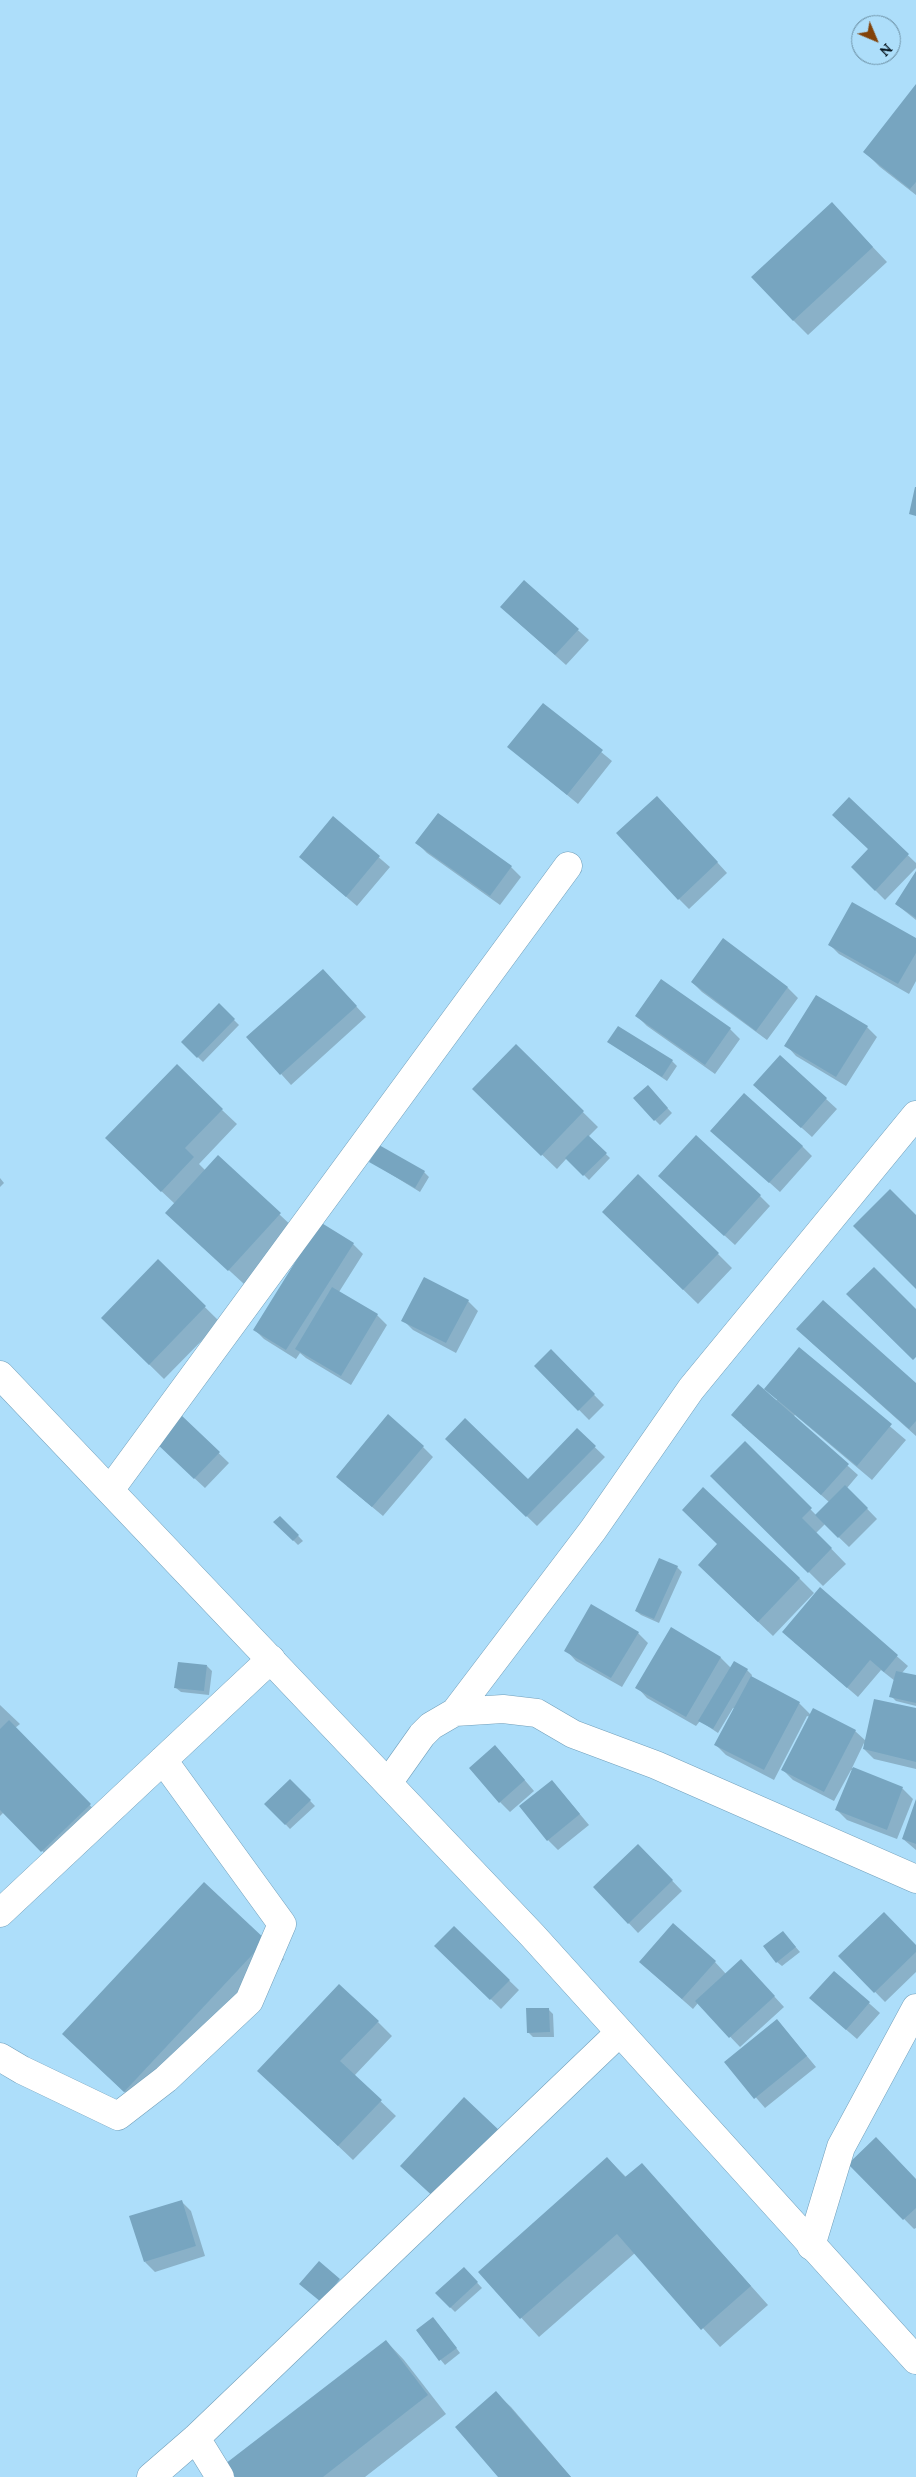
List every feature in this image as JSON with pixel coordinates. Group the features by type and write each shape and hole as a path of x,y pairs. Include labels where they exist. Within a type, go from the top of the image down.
{"street":[{"path":"110,1490 568,866"},
{"path":"388,1783 422,1735 432,1726 455,1712 593,1530 691,1389 916,1115"},
{"path":"0,1376 271,1659 532,1936 916,2360"},
{"path":"0,1913 271,1659"},
{"path":"455,1712 503,1709 537,1713 573,1734 656,1765 916,1879"},
{"path":"0,2057 22,2070 118,2116 166,2079 249,2001 282,1924 163,1760"},
{"path":"811,2246 841,2147 916,2008"},
{"path":"151,2477 196,2438 619,2033"},
{"path":"196,2438 220,2477"}],"building":[{"path":"916,84 916,182 910,189 863,152"},
{"path":"832,202 873,247 793,321 751,277"},
{"path":"916,487 916,516 909,514"},
{"path":"524,580 579,629 555,655 500,607"},
{"path":"543,703 603,750 567,795 507,747"},
{"path":"657,796 718,862 678,900 616,833"},
{"path":"849,797 909,854 875,891 851,867 868,849 832,815"},
{"path":"438,813 512,866 490,896 415,843"},
{"path":"333,816 380,856 346,897 299,857"},
{"path":"916,871 916,918 895,904"},
{"path":"852,902 916,938 916,953 898,984 828,945"},
{"path":"723,938 788,987 756,1031 691,982"},
{"path":"323,969 357,1006 280,1075 246,1037"},
{"path":"661,979 731,1028 705,1065 635,1016"},
{"path":"816,995 868,1026 836,1077 784,1046"},
{"path":"219,1003 235,1019 197,1058 181,1042"},
{"path":"618,1026 673,1060 662,1077 607,1042"},
{"path":"516,1044 584,1111 541,1156 472,1089"},
{"path":"780,1055 827,1098 801,1128 753,1085"},
{"path":"177,1064 223,1109 185,1148 194,1157 161,1192 105,1138"},
{"path":"648,1085 668,1108 654,1121 633,1098"},
{"path":"744,1093 803,1146 769,1183 710,1131"},
{"path":"588,1135 607,1153 583,1176 565,1158"},
{"path":"696,1135 761,1195 724,1236 658,1176"},
{"path":"379,1145 425,1171 415,1188 369,1162"},
{"path":"218,1155 281,1213 228,1271 165,1213"},
{"path":"638,1174 719,1253 683,1290 602,1212"},
{"path":"890,1189 916,1215 916,1289 853,1226"},
{"path":"320,1222 354,1243 286,1350 253,1330"},
{"path":"158,1259 206,1306 149,1365 101,1318"},
{"path":"874,1267 916,1309 916,1357 913,1360 846,1294"},
{"path":"424,1277 469,1300 446,1343 401,1321"},
{"path":"332,1287 378,1314 341,1376 295,1349"},
{"path":"823,1300 916,1383 916,1421 909,1429 796,1329"},
{"path":"799,1347 892,1424 857,1466 764,1389"},
{"path":"551,1349 595,1394 578,1411 534,1366"},
{"path":"758,1384 849,1464 821,1495 731,1415"},
{"path":"180,1414 220,1452 194,1479 155,1442"},
{"path":"388,1414 424,1446 372,1507 336,1477"},
{"path":"465,1418 528,1479 577,1428 596,1446 526,1517 445,1439"},
{"path":"745,1441 812,1508 802,1518 832,1548 808,1573 710,1476"},
{"path":"845,1485 868,1508 838,1538 815,1515"},
{"path":"703,1487 800,1578 758,1622 698,1565 717,1544 682,1510"},
{"path":"280,1516 299,1535 293,1541 273,1522"},
{"path":"659,1558 678,1566 654,1619 635,1611"},
{"path":"820,1587 898,1655 884,1672 870,1660 847,1688 782,1632"},
{"path":"591,1604 639,1632 611,1678 564,1651"},
{"path":"671,1627 721,1657 686,1717 635,1688"},
{"path":"734,1661 748,1669 713,1729 698,1721"},
{"path":"178,1662 207,1665 204,1691 174,1688"},
{"path":"896,1671 916,1675 916,1703 889,1697"},
{"path":"751,1676 800,1702 764,1770 714,1745"},
{"path":"874,1699 916,1708 916,1762 863,1749"},
{"path":"813,1708 856,1730 824,1792 781,1770"},
{"path":"9,1720 91,1804 41,1852 0,1810 0,1729"},
{"path":"495,1745 525,1780 499,1803 469,1768"},
{"path":"853,1767 903,1787 887,1830 835,1810"},
{"path":"290,1779 311,1800 285,1825 264,1804"},
{"path":"552,1780 580,1814 547,1841 519,1806"},
{"path":"916,1799 916,1844 902,1839"},
{"path":"638,1844 673,1880 628,1924 593,1887"},
{"path":"204,1882 266,1940 124,2092 62,2034"},
{"path":"884,1912 916,1945 916,1952 874,1993 838,1956"},
{"path":"673,1923 716,1961 682,1999 639,1962"},
{"path":"454,1926 510,1980 490,2000 434,1946"},
{"path":"783,1931 796,1947 776,1963 763,1946"},
{"path":"741,1959 775,1996 729,2038 695,2001"},
{"path":"834,1971 870,2002 846,2030 809,1998"},
{"path":"339,1984 379,2021 340,2061 382,2100 338,2146 257,2071"},
{"path":"526,2008 549,2008 550,2032 527,2033"},
{"path":"777,2019 807,2056 754,2099 724,2062"},
{"path":"464,2097 502,2133 438,2201 400,2166"},
{"path":"876,2137 916,2179 916,2208 903,2220 848,2164"},
{"path":"607,2157 625,2177 642,2163 751,2286 701,2330 617,2234 520,2319 478,2272"},
{"path":"182,2200 196,2246 144,2262 129,2216"},
{"path":"319,2261 340,2279 321,2302 299,2284"},
{"path":"464,2267 478,2282 450,2308 435,2293"},
{"path":"433,2317 457,2348 439,2361 416,2330"},
{"path":"386,2340 428,2395 323,2477 235,2477 225,2464"},
{"path":"496,2391 571,2477 498,2477 455,2427"}]}
